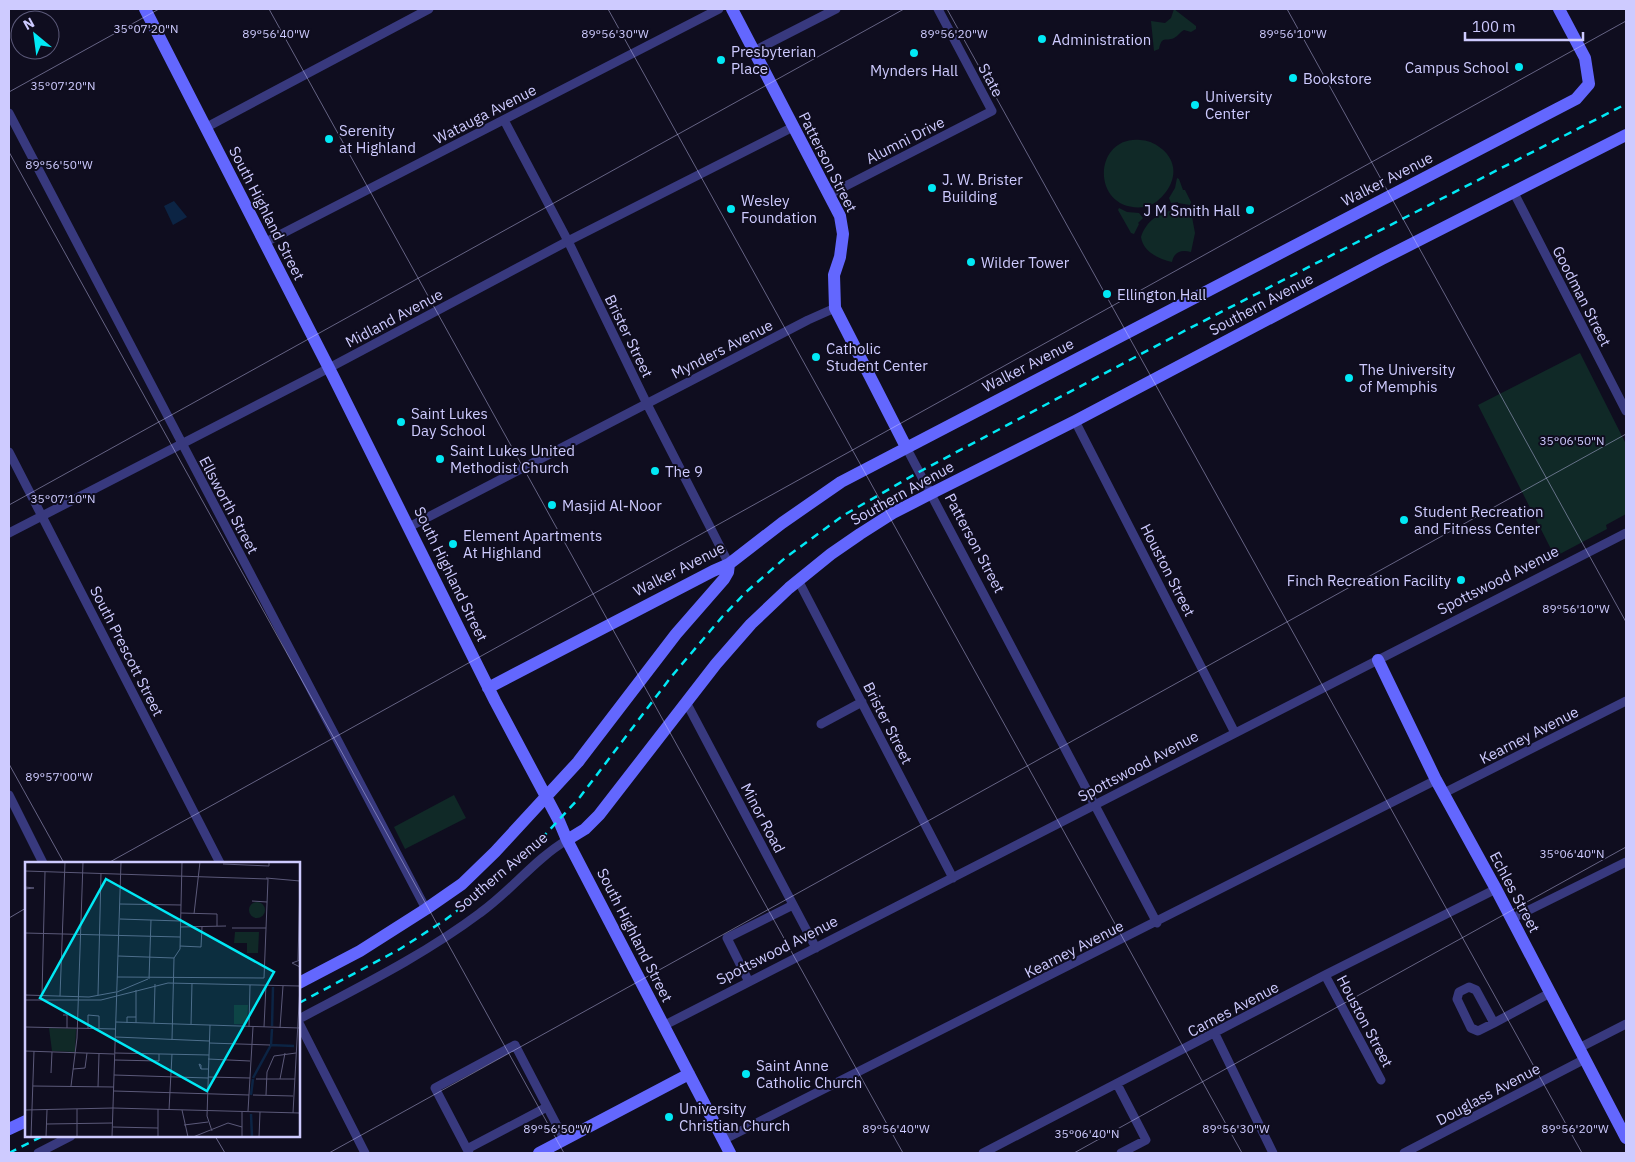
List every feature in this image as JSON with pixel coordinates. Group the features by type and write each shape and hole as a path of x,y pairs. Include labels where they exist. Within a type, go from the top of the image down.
{"street":[{"name":"South Highland Street","path":"144,9 329,368 488,688 730,1153"},
{"path":"205,128 429,9"},
{"name":"Watauga Avenue","path":"264,243 719,9"},
{"name":"Patterson Street","path":"732,9 840,216 843,234 840,257 834,275 835,308 930,494 1157,923"},
{"path":"754,51 836,9"},
{"name":"State","path":"938,9 992,111"},
{"name":"Walker Avenue","path":"488,688 713,570 729,564 829,490 906,447 1576,99 1589,84 1584,58 1559,9"},
{"name":"Alumni Drive","path":"830,194 992,111"},
{"name":"Ellsworth Street","path":"9,112 426,909"},
{"name":"Brister Street","path":"504,120 568,242 647,404 729,564"},
{"name":"Midland Avenue","path":"9,533 793,127"},
{"name":"Southern Avenue","path":"300,1018 390,971 449,936 485,910 553,848 585,829 599,815 734,642 777,598 798,580 860,534 893,513 1626,135"},
{"name":"Goodman Street","path":"1514,193 1626,411"},
{"name":"Mynders Avenue","path":"409,527 835,308"},
{"name":"Houston Street","path":"1075,420 1235,733"},
{"name":"South Prescott Street","path":"9,452 219,862"},
{"name":"Spottswood Avenue","path":"663,1026 1626,533"},
{"name":"Southern Avenue","path":"300,981 360,951 426,909 462,884 495,852 578,762 676,634 724,580 729,564"},
{"name":"Brister Street","path":"798,580 953,878"},
{"name":"Echles Street","path":"1378,660 1436,780 1496,889 1626,1138"},
{"name":"Kearney Avenue","path":"1444,793 1626,701"},
{"name":"Minor Road","path":"686,702 816,948"},
{"path":"821,724 862,702"},
{"name":"Kearney Avenue","path":"723,1140 1157,923 1436,780"},
{"path":"9,795 42,862"},
{"path":"1511,919 1626,862"},
{"name":"Carnes Avenue","path":"983,1153 1215,1034 1325,975 1496,889"},
{"path":"749,982 727,938 793,905"},
{"name":"Houston Street","path":"1325,975 1381,1080"},
{"path":"1494,1023 1476,990 1469,987 1459,992 1457,999 1471,1028 1478,1031 1494,1023 1550,992"},
{"name":"Douglass Avenue","path":"1404,1153 1582,1053 1626,1024"},
{"path":"300,1025 365,1153"},
{"path":"1215,1034 1273,1153"},
{"path":"547,1107 468,1151 435,1088 515,1045 564,1139"},
{"path":"539,1153 689,1074"},
{"path":"1117,1084 1146,1140 1121,1153"},
{"path":"9,1129 25,1121"},
{"path":"38,1153 69,1137"}],"green space":[{"path":"1174,9 1196,26 1196,29 1191,32 1184,30 1174,38 1163,40 1159,49 1154,51 1151,21 1165,23 1171,18"},
{"path":"1140,140 1156,145 1169,156 1173,167 1172,180 1167,191 1154,204 1145,205 1145,207 1127,206 1115,199 1107,188 1104,175 1106,161 1113,150 1124,142"},
{"path":"1177,178 1191,202 1190,205 1178,202 1171,203 1169,198 1175,188"},
{"path":"1119,208 1127,212 1139,213 1143,218 1138,223 1134,234 1131,233 1118,210"},
{"path":"1177,210 1186,212 1192,217 1195,233 1191,252 1178,252 1172,262 1157,257 1148,251 1141,237 1146,226 1154,218 1165,212"},
{"path":"1580,353 1626,444 1626,514 1606,525 1607,529 1558,555 1556,552 1553,553 1478,405"},
{"path":"454,795 466,818 405,849 394,827"}],"water":[{"path":"174,201 187,217 173,225 164,206"}],"railway":[{"path":"300,1002 400,949 445,920 497,880 530,851 580,797 671,677 722,617 746,592 785,558 844,515 919,472 1190,328 1626,104"},
{"path":"9,1153 41,1137"}],"place":[{"name":"Administration","path":"1042,39"},
{"name":"Mynders Hall","path":"914,53"},
{"name":"Presbyterian Place","path":"721,60"},
{"name":"Campus School","path":"1519,67"},
{"name":"Bookstore","path":"1293,78"},
{"name":"University Center","path":"1195,105"},
{"name":"Serenity at Highland","path":"329,139"},
{"name":"J. W. Brister Building","path":"932,188"},
{"name":"Wesley Foundation","path":"731,209"},
{"name":"J M Smith Hall","path":"1250,210"},
{"name":"Wilder Tower","path":"971,262"},
{"name":"Ellington Hall","path":"1107,294"},
{"name":"Catholic Student Center","path":"816,357"},
{"name":"The University of Memphis","path":"1349,378"},
{"name":"Saint Lukes Day School","path":"401,422"},
{"name":"Saint Lukes United Methodist Church","path":"440,459"},
{"name":"The 9","path":"655,471"},
{"name":"Masjid Al-Noor","path":"552,505"},
{"name":"Student Recreation and Fitness Center","path":"1404,520"},
{"name":"Element Apartments At Highland","path":"453,544"},
{"name":"Finch Recreation Facility","path":"1461,580"},
{"name":"Saint Anne Catholic Church","path":"746,1074"},
{"name":"University Christian Church","path":"669,1117"}]}
